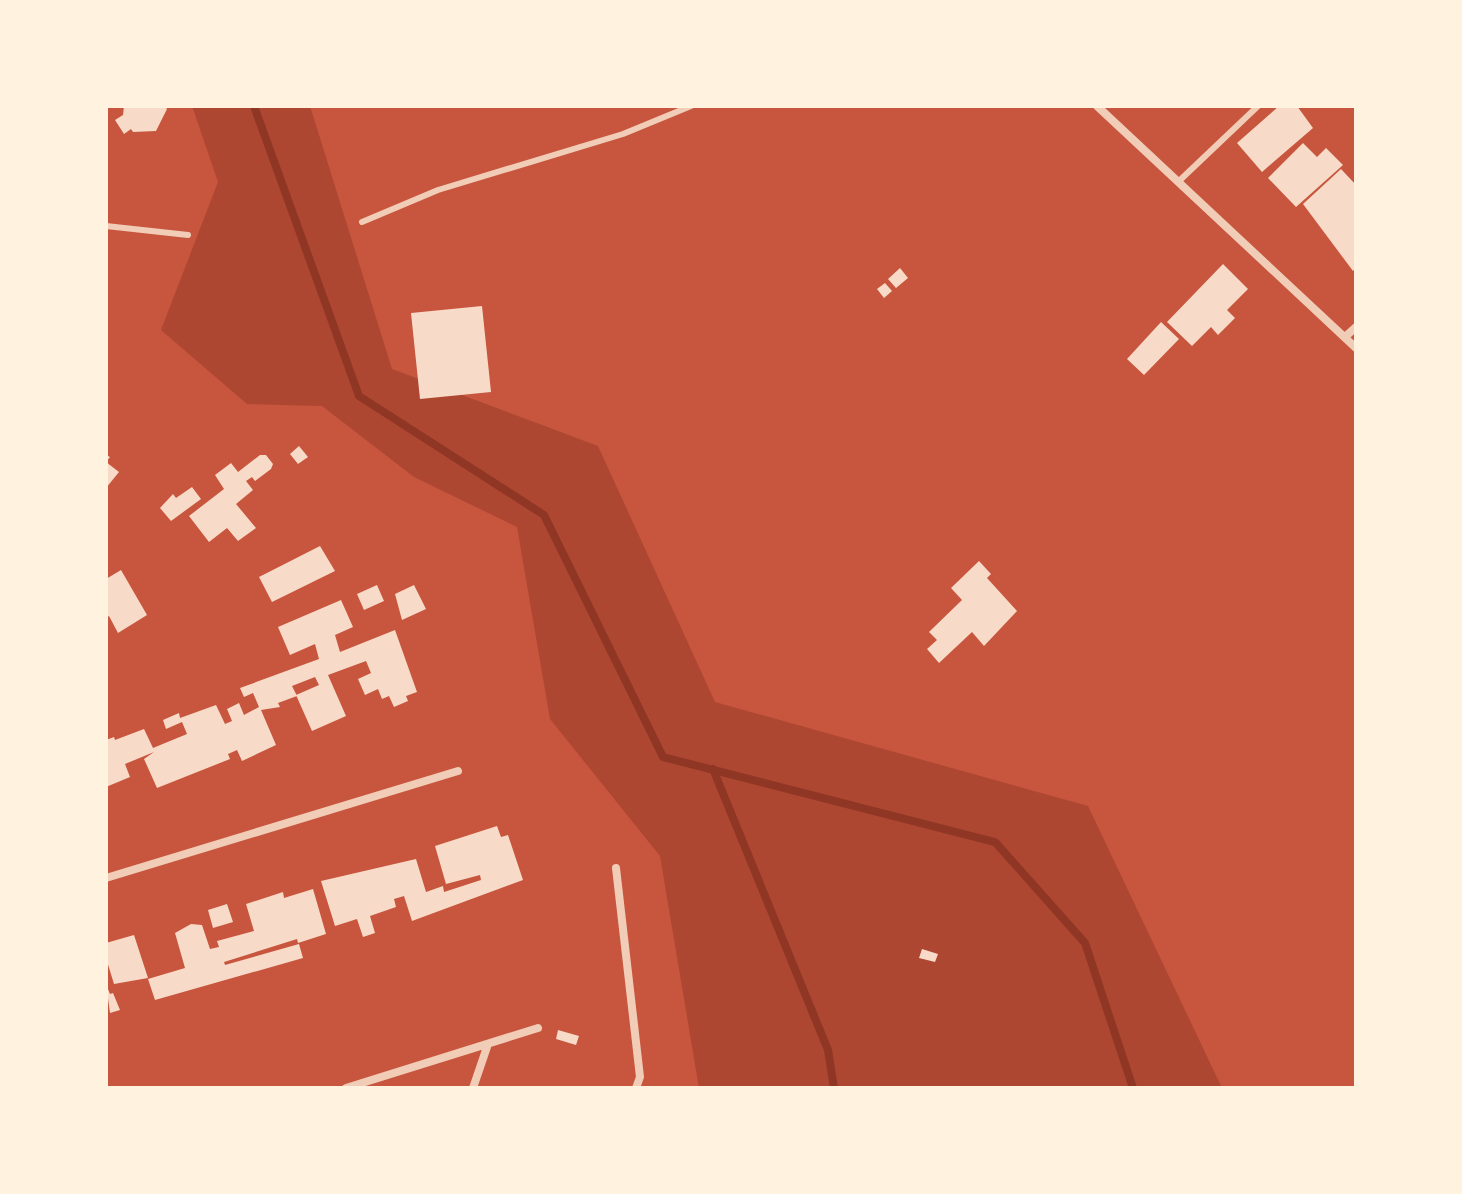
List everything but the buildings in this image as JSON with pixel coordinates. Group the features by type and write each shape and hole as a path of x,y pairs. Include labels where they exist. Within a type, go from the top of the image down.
{"street":[{"path":"1097,106 1356,348"},
{"path":"1345,337 1356,327"},
{"path":"106,878 458,771"},
{"path":"616,868 640,1077 636,1088"},
{"path":"346,1088 487,1047 538,1028"},
{"path":"473,1088 487,1047"}],"lane":[{"path":"362,222 438,190 623,134 691,106"},
{"path":"1178,182 1258,106"},
{"path":"106,226 188,235"}],"shaded area":[{"path":"192,106 310,106 392,369 598,446 715,702 1088,806 1222,1088 699,1088 660,856 550,719 517,527 414,477 322,406 247,404 161,330 218,182"}],"waterway":[{"path":"254,106 359,396 544,515 663,757 995,842 1085,943 1133,1088"},
{"path":"713,769 828,1050 834,1088"}]}
